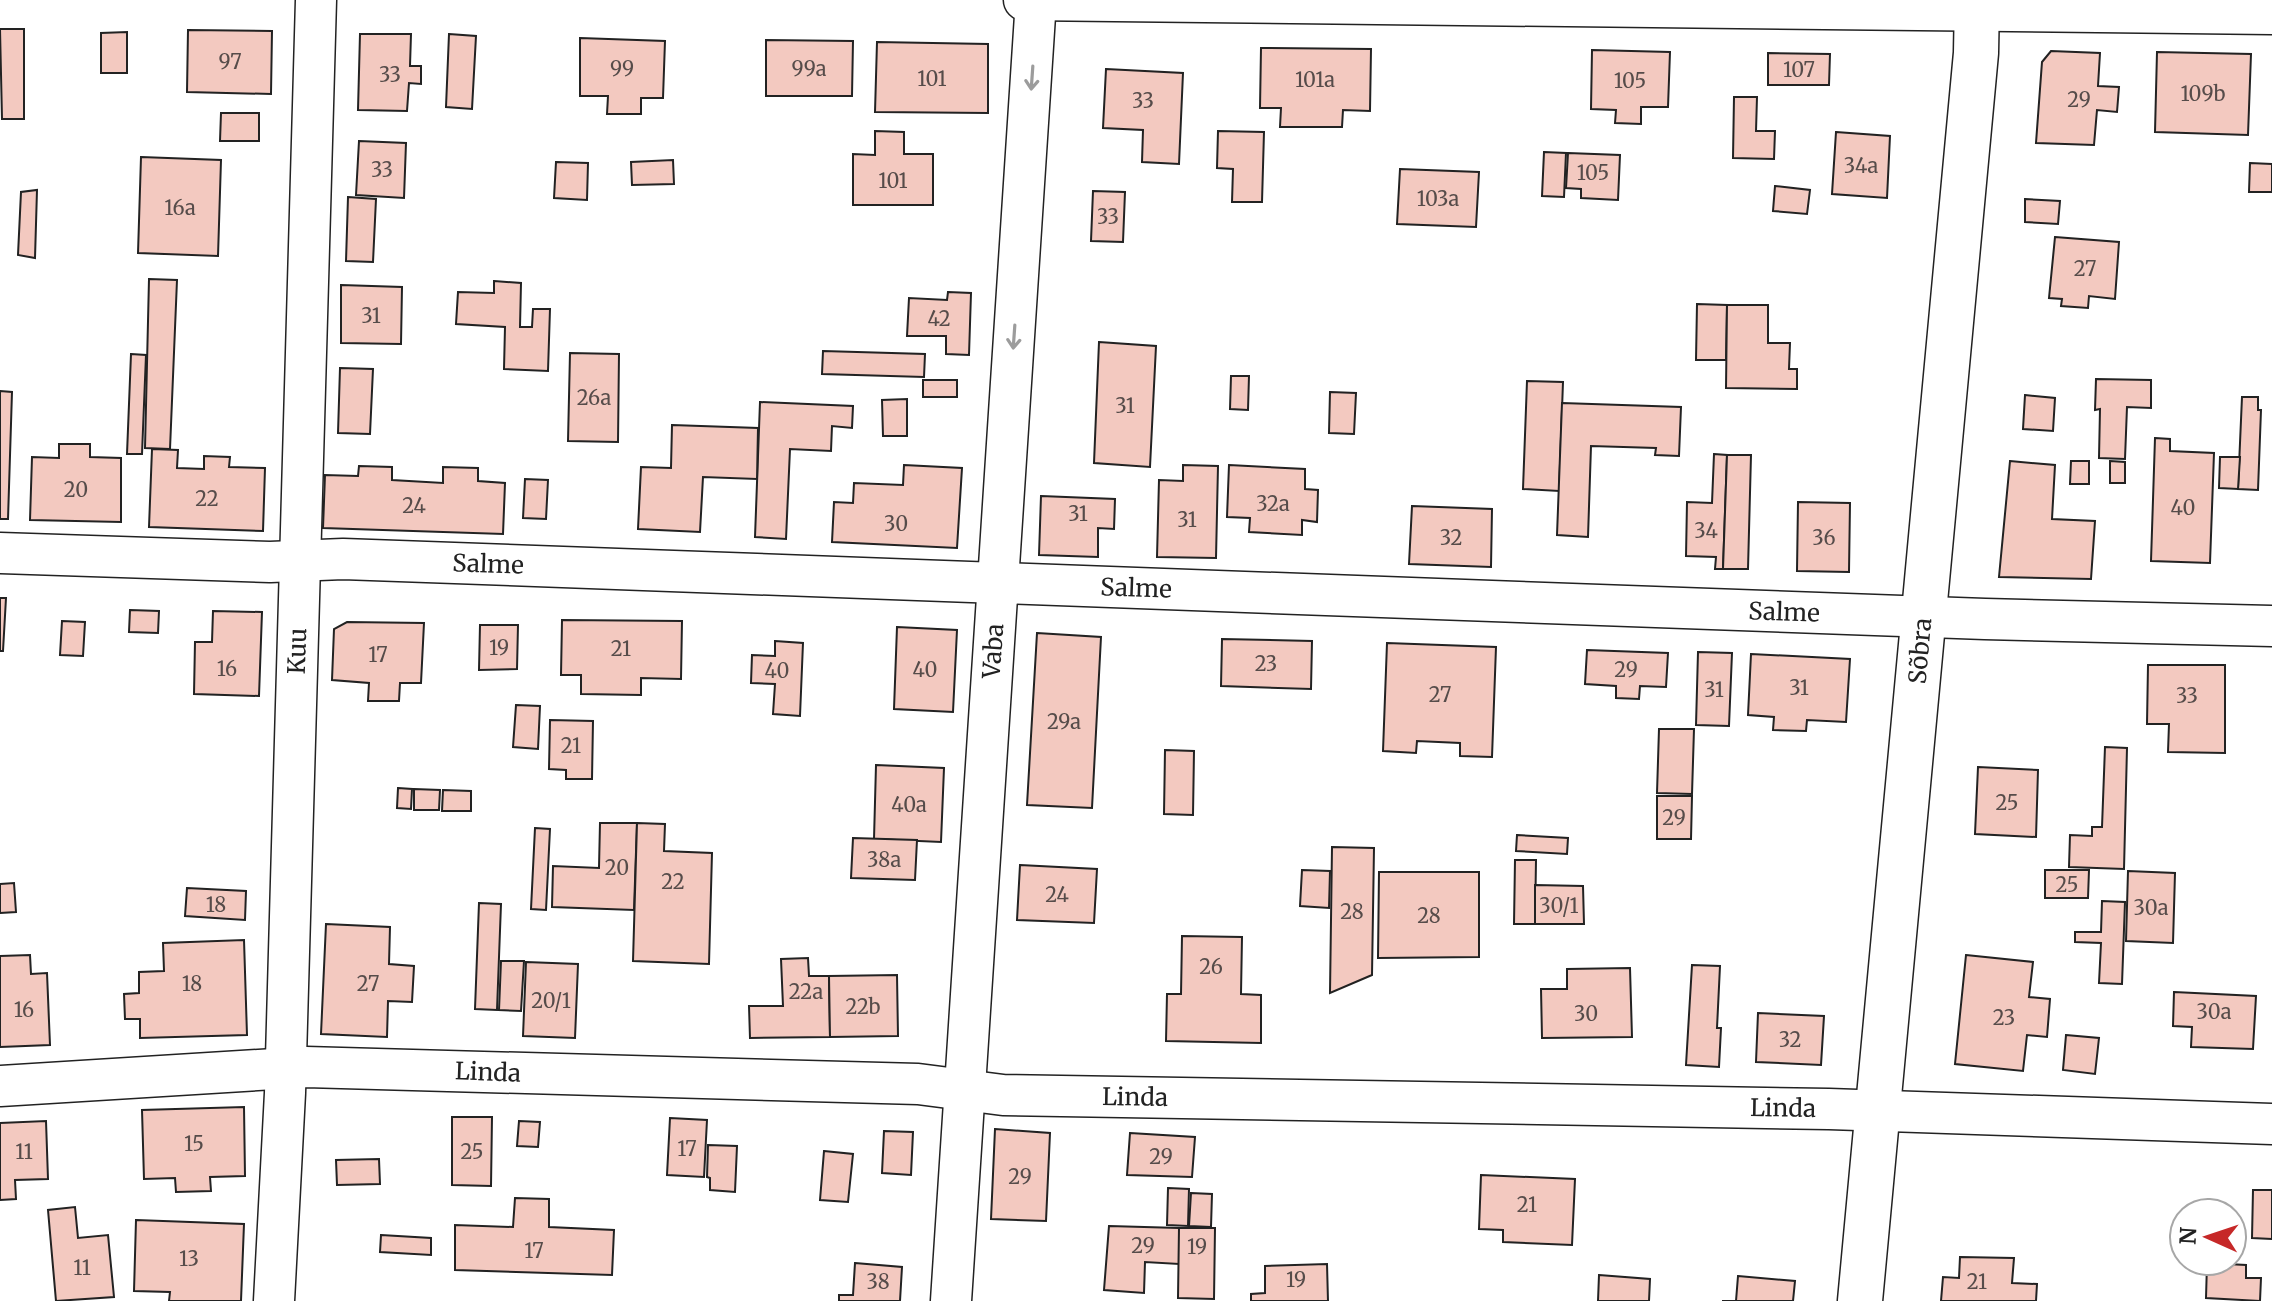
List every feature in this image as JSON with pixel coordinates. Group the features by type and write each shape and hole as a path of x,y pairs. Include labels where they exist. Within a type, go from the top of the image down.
{"street":[{"name":"Kuu","path":"274,1301 285,1068 316,0"},
{"path":"1024,0 1977,6 2272,14"},
{"name":"Vaba","path":"951,1301 1036,0"},
{"name":"Sõbra","path":"1860,1301 1976,53 1977,6"},
{"name":"Salme","path":"0,553 300,561 343,559 1923,617 2272,626"},
{"name":"Linda","path":"0,1086 285,1068 918,1084 1003,1095 1878,1111 2272,1124"}],"building":[{"path":"0,29 24,29 24,119 2,119"},
{"path":"188,30 272,31 271,94 187,92"},
{"path":"127,32 127,73 101,73 101,33"},
{"path":"360,34 411,34 410,66 421,66 421,84 409,83 407,111 358,110"},
{"path":"449,34 476,36 472,109 446,107"},
{"path":"580,38 665,41 663,98 641,98 641,114 607,114 608,96 580,96"},
{"path":"766,40 853,41 852,96 766,96"},
{"path":"877,42 988,44 988,113 875,112"},
{"path":"1261,48 1371,49 1370,111 1343,110 1342,127 1280,127 1281,108 1260,108"},
{"path":"1592,50 1670,52 1668,107 1641,107 1641,124 1615,123 1616,110 1591,109"},
{"path":"2051,51 2100,53 2098,86 2119,87 2117,112 2097,110 2094,145 2036,143 2042,62"},
{"path":"2157,52 2251,54 2248,135 2155,132"},
{"path":"1768,53 1830,54 1829,85 1768,85"},
{"path":"1106,69 1183,73 1179,164 1142,162 1143,130 1103,128"},
{"path":"1734,97 1757,97 1756,131 1775,131 1774,159 1733,158"},
{"path":"221,113 259,113 259,141 220,141"},
{"path":"875,131 904,132 904,154 933,154 933,205 853,205 853,154 875,155"},
{"path":"1218,131 1264,132 1262,202 1232,202 1233,169 1217,168"},
{"path":"1836,132 1890,136 1887,198 1832,194"},
{"path":"359,141 406,143 404,198 356,195"},
{"path":"1544,152 1566,153 1564,197 1542,196"},
{"path":"1568,153 1620,155 1618,200 1581,198 1581,189 1566,188"},
{"path":"141,157 221,160 218,256 138,253"},
{"path":"673,160 674,184 632,185 631,162"},
{"path":"556,162 588,163 587,200 554,198"},
{"path":"2250,163 2272,164 2272,192 2249,192"},
{"path":"1400,169 1479,172 1476,227 1397,224"},
{"path":"1775,186 1810,190 1807,214 1773,211"},
{"path":"37,190 35,258 18,255 21,192"},
{"path":"1093,191 1125,192 1123,242 1091,241"},
{"path":"348,197 376,199 373,262 346,261"},
{"path":"2025,199 2060,201 2058,224 2025,222"},
{"path":"2055,237 2119,242 2115,299 2089,296 2088,308 2061,306 2062,299 2049,298"},
{"path":"149,279 177,280 170,449 145,448"},
{"path":"494,281 521,283 520,327 532,327 533,309 550,309 548,371 504,369 505,327 456,324 458,292 494,293"},
{"path":"341,285 402,287 401,344 341,343"},
{"path":"948,292 971,293 969,355 946,354 946,336 907,336 909,298 947,300"},
{"path":"1697,304 1727,305 1726,360 1696,360"},
{"path":"1727,305 1768,305 1768,343 1790,343 1789,369 1797,369 1797,389 1726,388"},
{"path":"1099,342 1156,346 1150,467 1094,463"},
{"path":"823,351 925,354 924,377 822,374"},
{"path":"570,353 619,354 618,442 568,441"},
{"path":"131,354 146,355 142,454 127,454"},
{"path":"340,368 373,369 370,434 338,433"},
{"path":"1231,376 1249,376 1248,410 1230,409"},
{"path":"2096,379 2151,380 2151,408 2127,407 2125,459 2099,458 2100,409 2095,410"},
{"path":"923,380 957,380 957,397 923,397"},
{"path":"1527,381 1563,382 1559,491 1523,489"},
{"path":"0,391 12,392 8,519 0,519"},
{"path":"1330,392 1356,393 1354,434 1329,433"},
{"path":"2025,395 2055,398 2053,431 2023,429"},
{"path":"2242,397 2258,397 2258,410 2261,410 2258,490 2238,489"},
{"path":"907,399 907,436 883,436 882,400"},
{"path":"760,402 853,406 852,428 832,426 831,451 790,449 786,539 755,537"},
{"path":"1562,403 1681,407 1679,456 1655,455 1656,448 1591,446 1588,537 1557,535"},
{"path":"672,425 758,428 757,479 703,477 700,532 638,529 641,467 671,468"},
{"path":"2155,438 2170,439 2170,451 2214,453 2210,563 2151,561"},
{"path":"59,444 90,444 90,457 121,458 121,522 30,520 32,457 59,458"},
{"path":"152,449 178,450 177,468 204,469 204,456 230,457 229,467 265,468 263,531 149,527"},
{"path":"1714,454 1727,455 1723,569 1715,569 1716,557 1686,556 1687,502 1712,503"},
{"path":"1727,455 1751,455 1748,569 1723,569"},
{"path":"2220,457 2240,457 2238,489 2219,488"},
{"path":"2010,461 2055,465 2052,519 2095,521 2091,579 1999,577"},
{"path":"2071,461 2089,461 2089,484 2070,484"},
{"path":"2110,461 2125,462 2125,483 2110,483"},
{"path":"904,465 962,468 957,548 832,542 834,502 853,503 854,483 903,485"},
{"path":"1183,465 1218,466 1216,558 1157,557 1159,480 1183,481"},
{"path":"1229,465 1305,469 1305,489 1318,490 1317,522 1302,520 1302,535 1249,532 1250,518 1227,517"},
{"path":"359,466 392,467 392,480 443,483 443,467 478,468 478,481 505,483 503,534 323,528 325,475 358,476"},
{"path":"525,479 548,480 546,519 523,518"},
{"path":"1041,496 1115,499 1114,529 1098,528 1098,557 1039,555"},
{"path":"1798,502 1850,503 1849,572 1797,571"},
{"path":"1412,506 1492,509 1491,567 1409,564"},
{"path":"0,598 6,598 3,651 0,651"},
{"path":"130,610 159,611 158,633 129,632"},
{"path":"213,611 262,612 259,696 194,694 195,642 212,642"},
{"path":"562,620 682,621 681,679 641,678 641,695 581,694 581,675 561,675"},
{"path":"62,621 85,622 83,656 60,655"},
{"path":"347,622 424,623 421,683 400,683 399,701 368,701 369,683 332,680 334,629"},
{"path":"480,625 518,625 517,669 479,670"},
{"path":"897,627 957,630 953,712 894,709"},
{"path":"1037,633 1101,637 1092,808 1027,805"},
{"path":"1222,639 1312,641 1311,689 1221,686"},
{"path":"775,641 803,643 800,716 773,714 775,684 751,683 752,655 775,656"},
{"path":"1387,643 1496,647 1492,757 1460,756 1460,743 1417,741 1416,753 1383,751"},
{"path":"1587,650 1668,653 1666,687 1640,686 1639,699 1616,698 1616,686 1585,684"},
{"path":"1698,652 1732,653 1729,726 1696,725"},
{"path":"1751,654 1850,659 1846,722 1807,720 1806,731 1773,730 1774,717 1748,715"},
{"path":"2148,665 2225,665 2225,753 2168,752 2169,724 2147,724"},
{"path":"516,705 540,706 538,749 513,747"},
{"path":"550,720 593,721 592,779 566,779 566,770 549,769"},
{"path":"1659,729 1694,729 1692,794 1657,793"},
{"path":"2105,747 2127,748 2124,869 2069,867 2070,835 2092,836 2092,827 2102,827"},
{"path":"1165,750 1194,751 1193,815 1164,814"},
{"path":"876,765 944,768 941,842 874,839"},
{"path":"1978,767 2038,770 2036,837 1975,834"},
{"path":"398,788 412,789 411,809 397,808"},
{"path":"414,789 440,790 439,810 414,810"},
{"path":"443,790 471,791 471,811 442,811"},
{"path":"1657,796 1692,796 1691,839 1657,839"},
{"path":"600,823 637,823 634,910 552,907 553,866 599,868"},
{"path":"637,823 665,824 664,851 712,853 709,964 633,961"},
{"path":"535,828 550,829 546,910 531,909"},
{"path":"1517,835 1568,838 1567,854 1516,851"},
{"path":"853,838 917,840 915,880 851,878"},
{"path":"1332,847 1374,848 1372,975 1330,993"},
{"path":"1515,860 1536,860 1535,924 1514,924"},
{"path":"1020,865 1097,869 1094,923 1017,920"},
{"path":"1302,870 1330,871 1329,908 1300,906"},
{"path":"2045,870 2089,870 2088,898 2045,898"},
{"path":"2128,871 2175,873 2173,943 2126,941"},
{"path":"1379,872 1479,872 1479,957 1378,958"},
{"path":"14,883 16,912 0,913 0,884"},
{"path":"1535,885 1583,886 1584,924 1535,924"},
{"path":"187,888 246,891 245,920 185,916"},
{"path":"2102,901 2125,902 2122,984 2099,983 2101,943 2075,942 2075,932 2101,932"},
{"path":"479,903 501,904 497,1010 475,1009"},
{"path":"326,924 390,927 389,964 414,966 412,1002 388,1001 387,1037 321,1034"},
{"path":"1182,936 1242,937 1241,994 1261,995 1261,1043 1166,1041 1167,994 1181,994"},
{"path":"244,940 247,1035 140,1038 140,1019 125,1019 124,994 139,993 139,972 164,971 163,943"},
{"path":"30,955 31,974 47,973 50,1045 0,1047 0,956"},
{"path":"1966,955 2033,962 2029,997 2050,999 2047,1037 2027,1035 2023,1071 1955,1064"},
{"path":"808,958 809,976 829,976 830,1037 750,1038 749,1006 783,1006 781,959"},
{"path":"501,961 524,961 521,1011 499,1010"},
{"path":"526,962 578,964 575,1038 523,1036"},
{"path":"1692,965 1720,966 1719,1067 1686,1065"},
{"path":"1630,968 1632,1037 1542,1038 1541,989 1567,989 1567,969"},
{"path":"897,975 898,1036 830,1037 829,976"},
{"path":"2174,992 2256,996 2253,1049 2191,1047 2192,1027 2173,1026"},
{"path":"1758,1013 1824,1016 1821,1065 1756,1062"},
{"path":"2066,1035 2099,1038 2095,1074 2063,1070"},
{"path":"244,1107 245,1176 210,1177 211,1191 176,1192 175,1178 144,1179 142,1110"},
{"path":"452,1117 492,1117 491,1186 452,1185"},
{"path":"670,1118 707,1120 704,1177 667,1175"},
{"path":"46,1121 48,1179 15,1180 16,1199 0,1200 0,1123"},
{"path":"519,1121 540,1122 538,1147 517,1146"},
{"path":"995,1129 1050,1133 1046,1221 991,1219"},
{"path":"884,1131 913,1132 911,1175 882,1173"},
{"path":"1130,1133 1195,1137 1192,1177 1127,1175"},
{"path":"708,1145 737,1146 735,1192 710,1190 710,1178 707,1177"},
{"path":"824,1151 853,1154 848,1202 820,1200"},
{"path":"379,1159 380,1184 337,1185 336,1160"},
{"path":"1481,1175 1575,1179 1572,1245 1503,1242 1503,1230 1479,1229"},
{"path":"1168,1188 1189,1189 1188,1226 1167,1225"},
{"path":"2253,1190 2272,1190 2272,1239 2252,1238"},
{"path":"1191,1193 1212,1194 1211,1227 1189,1226"},
{"path":"515,1198 549,1199 549,1227 614,1230 612,1275 455,1270 455,1225 513,1227"},
{"path":"75,1207 78,1238 108,1235 114,1297 56,1301 48,1210"},
{"path":"136,1220 244,1224 241,1301 169,1301 170,1292 134,1291"},
{"path":"1109,1226 1179,1228 1179,1264 1145,1262 1144,1293 1104,1290"},
{"path":"1179,1228 1215,1228 1214,1299 1178,1298"},
{"path":"381,1235 431,1238 431,1255 380,1252"},
{"path":"1960,1257 2014,1258 2012,1283 2037,1284 2036,1301 1941,1301 1943,1277 1959,1278"},
{"path":"855,1263 902,1267 900,1301 839,1301 839,1295 853,1295"},
{"path":"1327,1264 1328,1301 1251,1301 1251,1294 1265,1293 1265,1266"},
{"path":"1599,1275 1650,1279 1649,1301 1598,1301"},
{"path":"1738,1276 1795,1281 1793,1301 1736,1301"},
{"path":"2207,1277 2261,1278 2260,1301 2206,1298"}]}
